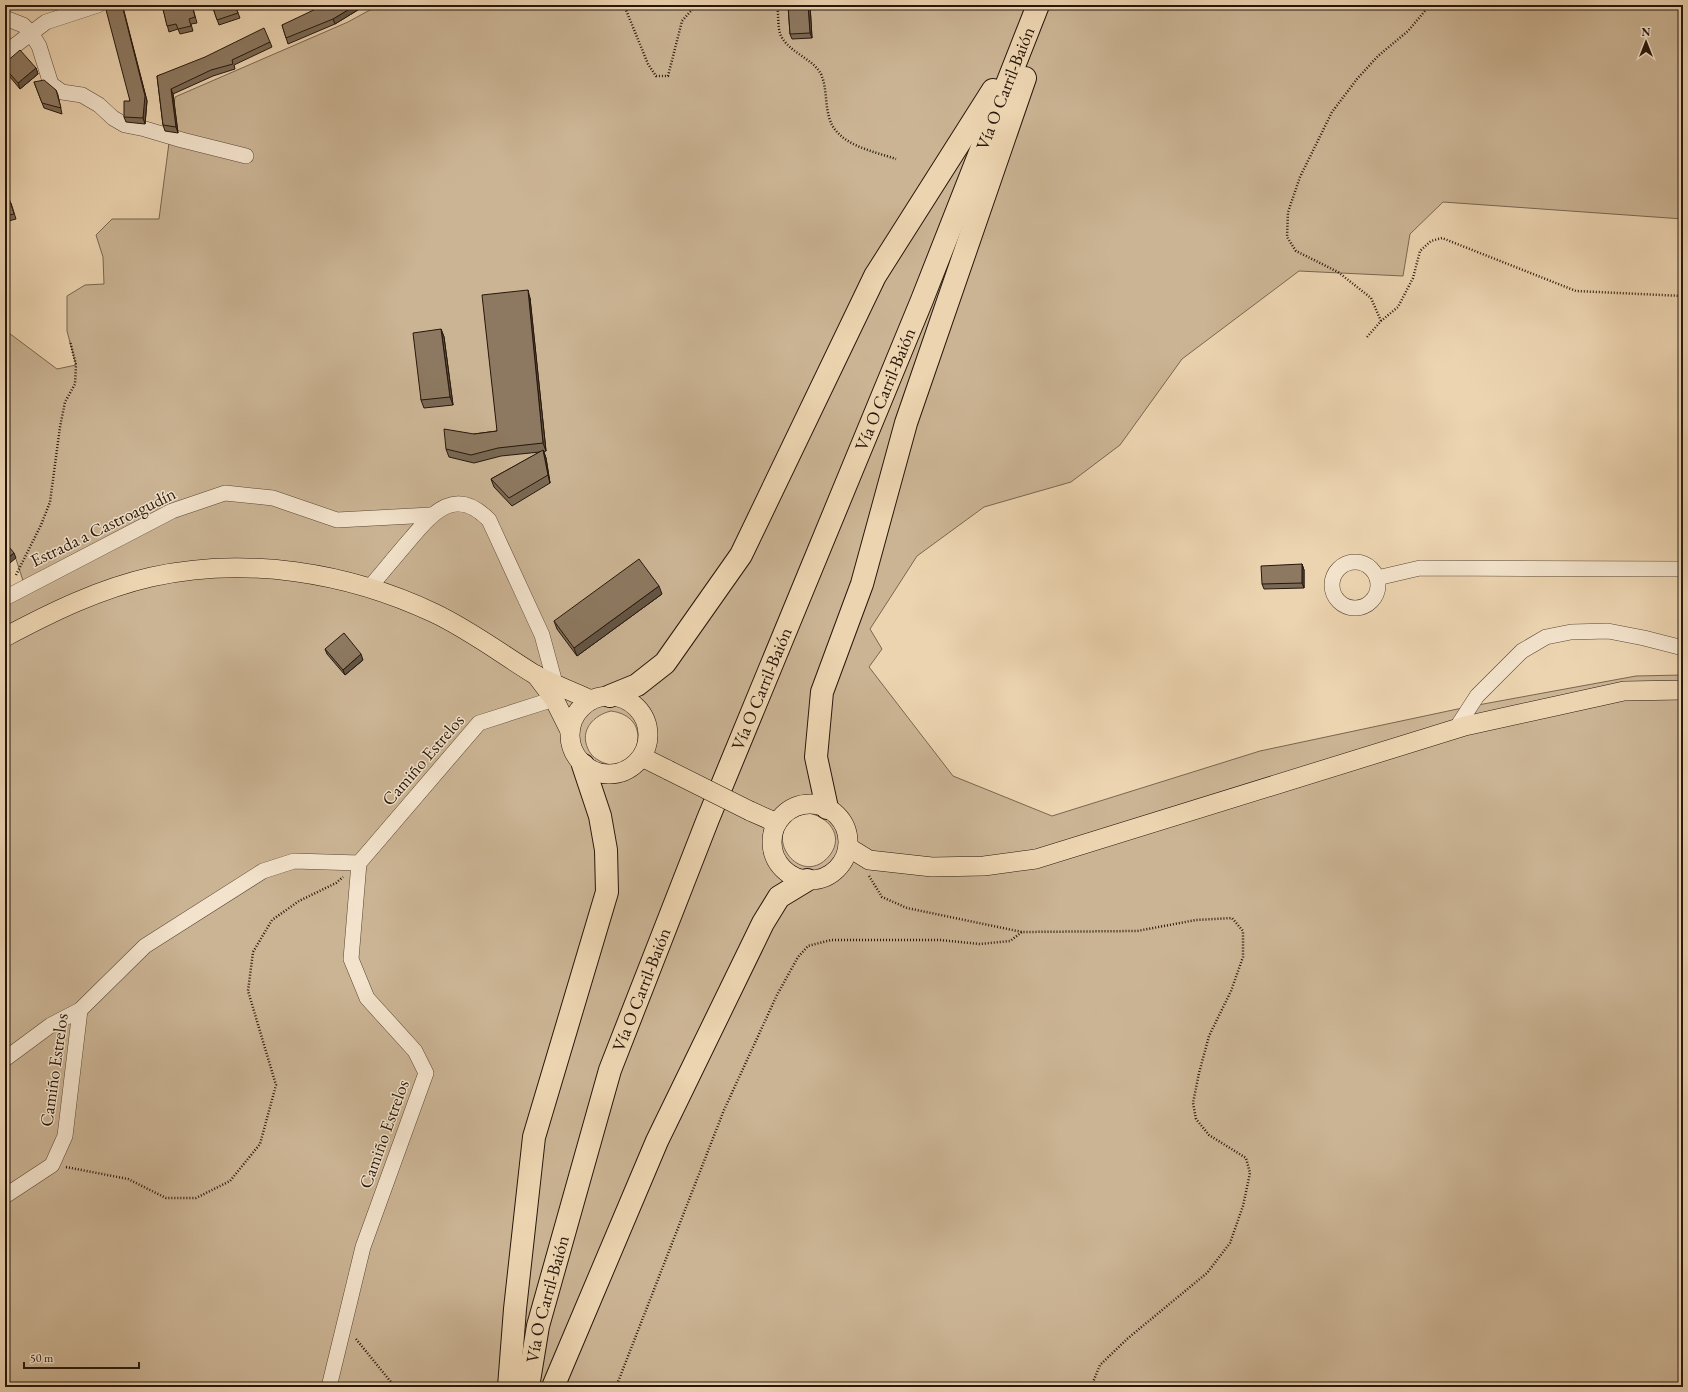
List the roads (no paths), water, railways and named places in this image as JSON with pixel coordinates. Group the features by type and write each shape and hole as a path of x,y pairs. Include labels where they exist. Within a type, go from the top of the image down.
{"highway":[{"path":"601,698 637,685 665,663 741,555 875,276 990,98 1033,5"},
{"name":"Vía O Carril-Baión","path":"528,1387 538,1326 610,1070 708,819 922,300 1038,5"},
{"path":"827,808 816,756 822,692 862,584 906,423 1027,70 1046,5"},
{"path":"509,1387 515,1309 534,1137 607,892 605,843 600,816 583,765"},
{"path":"553,1387 656,1141 763,923 779,897 807,880"}],"main road":[{"path":"5,637 46,615 95,594 151,577 205,570 265,568 330,577 402,599 466,630 535,674 554,691 570,732 573,750 583,765 595,771 608,774 621,772 632,766 642,757 648,740 646,723 641,712 632,703 622,698 601,698 554,691"},
{"path":"848,847 869,860 932,867 984,866 1036,859 1455,730 1624,691 1683,690"},
{"path":"570,732 573,719 581,708 601,698"},
{"path":"642,757 777,823"},
{"path":"805,804 816,804 827,808 837,815 844,824 848,835 848,847 845,858 838,868 830,875 819,879 807,880 796,878 787,872 776,860 772,844 773,833 777,823 784,814 805,804"}],"street":[{"path":"5,53 46,22 98,5"},
{"path":"5,18 23,25 31,33 39,46 51,84 62,92 82,95 125,125 145,128 182,140 246,156"},
{"name":"Estrada a Castroagudín","path":"5,598 172,510 225,493 273,498 337,520 431,515"},
{"name":"Estrada a Castroagudín","path":"369,588 431,515 448,505 465,504 479,510 489,520 542,634 554,691"},
{"path":"1377,578 1420,568 1683,569"},
{"path":"1455,730 1477,696 1522,651 1546,637 1572,632 1608,632 1644,638 1683,648"},
{"name":"Camiño Estrelos","path":"329,1387 363,1247 426,1073 415,1051 367,998 351,959 359,863 479,723 554,691"},
{"name":"Camiño Estrelos","path":"5,1196 52,1164 65,1136 80,1010 145,946 263,871 294,861 359,863"},
{"path":"5,1059 51,1025 80,1010"}]}
